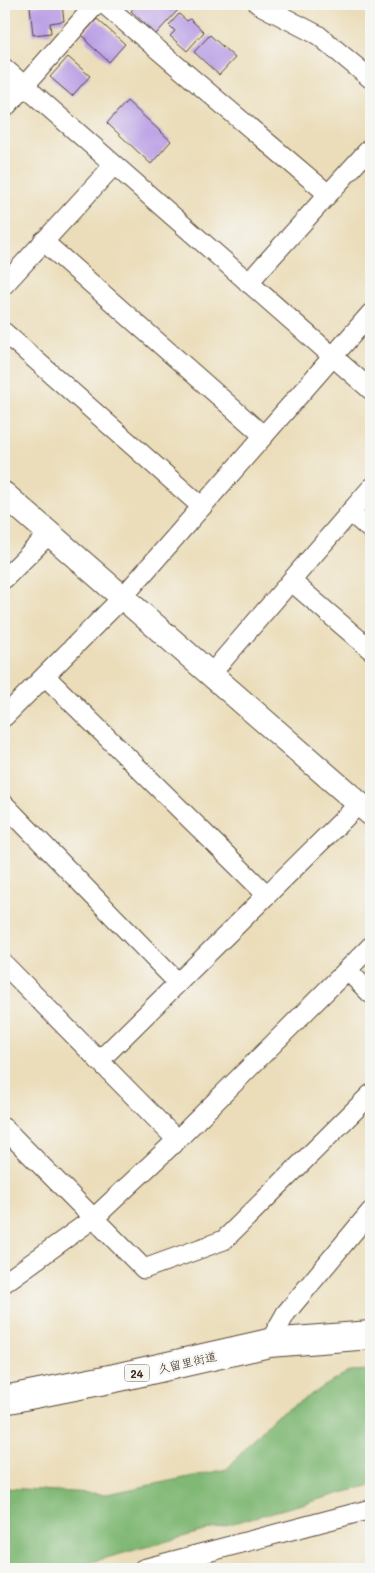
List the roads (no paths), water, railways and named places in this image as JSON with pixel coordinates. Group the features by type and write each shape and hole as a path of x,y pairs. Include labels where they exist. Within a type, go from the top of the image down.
{"main road":[{"name":"久留里街道","path":"4,1400 115,1378 270,1343 371,1335"}],"street":[{"path":"4,109 96,4"},
{"path":"104,4 328,194"},
{"path":"258,4 318,35 371,79"},
{"path":"4,68 371,390"},
{"path":"248,283 371,147"},
{"path":"4,285 114,165"},
{"path":"43,241 264,436"},
{"path":"4,717 122,598 371,313"},
{"path":"4,332 202,507"},
{"path":"210,675 371,488"},
{"path":"4,494 365,809 267,895 99,1061"},
{"path":"350,512 371,530"},
{"path":"4,579 49,534"},
{"path":"291,581 371,650"},
{"path":"45,676 267,895"},
{"path":"4,804 178,983"},
{"path":"4,1283 94,1218 177,1140 371,946"},
{"path":"4,964 177,1140"},
{"path":"347,970 371,994"},
{"path":"4,1128 144,1269 224,1240 371,1094"},
{"path":"270,1343 286,1313 371,1211"},
{"path":"143,1569 371,1509"}]}
